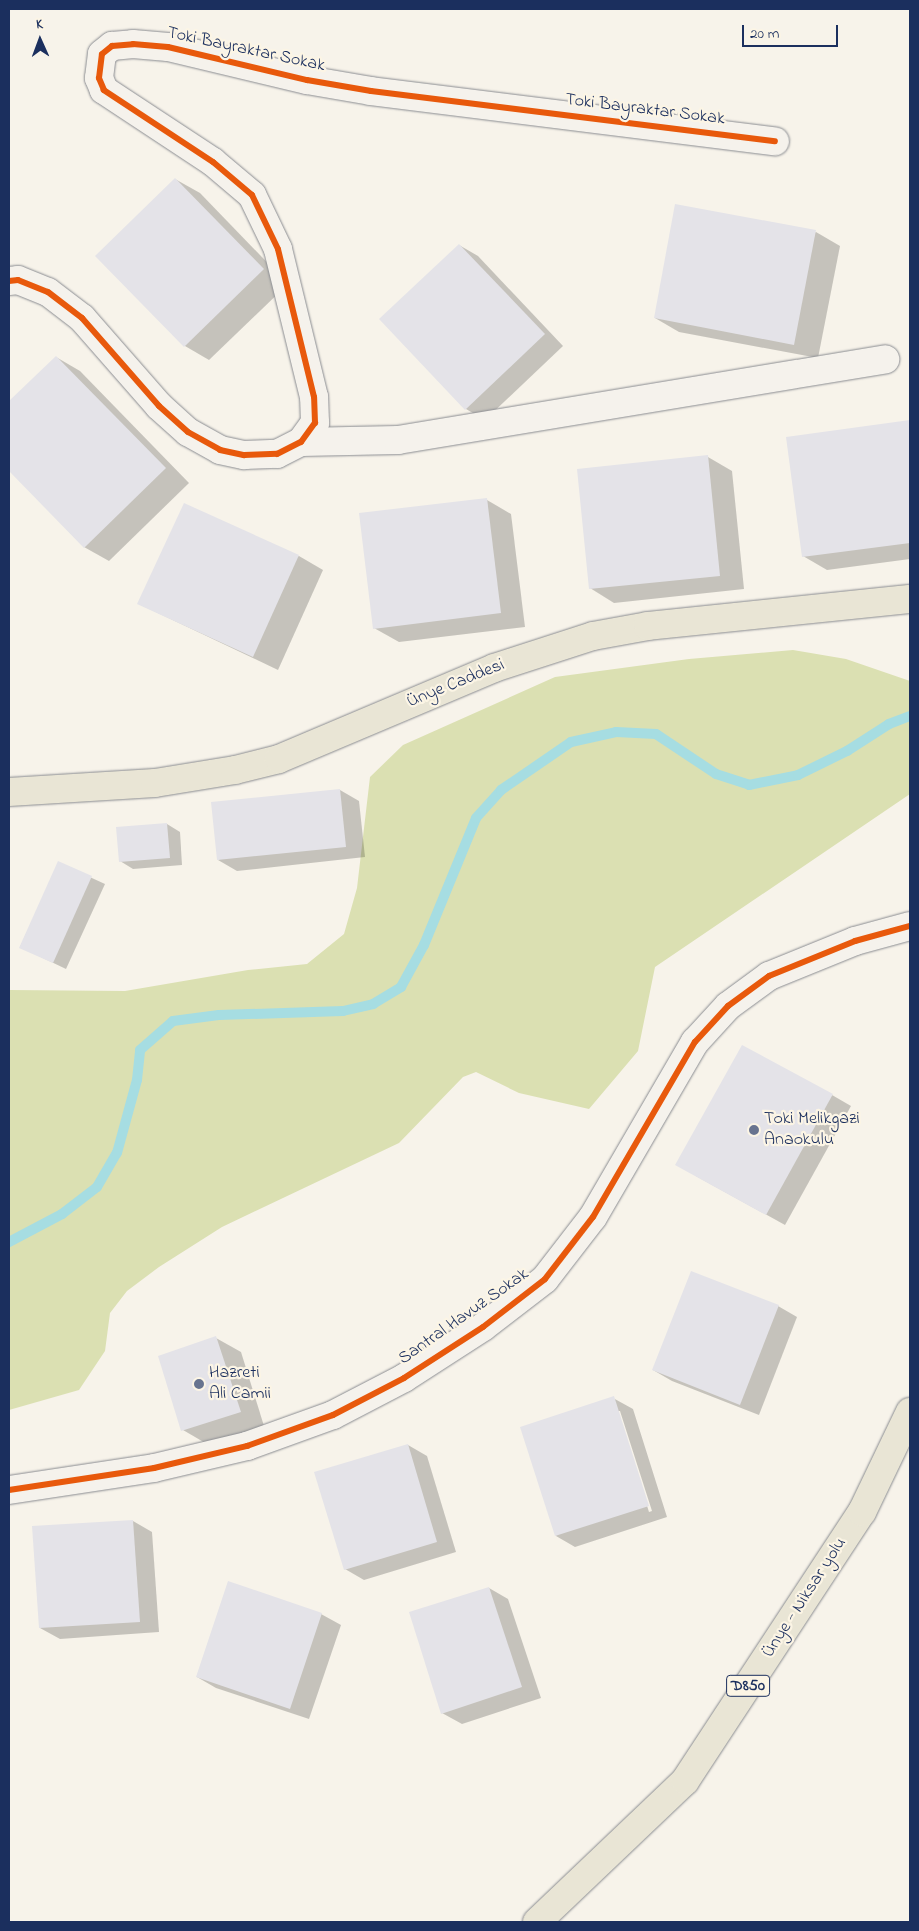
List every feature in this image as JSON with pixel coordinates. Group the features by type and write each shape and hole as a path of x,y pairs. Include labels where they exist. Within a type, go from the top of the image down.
{"main road":[{"name":"Ünye Caddesi","path":"9,792 155,783 279,759 494,668 593,636 648,626 910,600"},
{"name":"Ünye - Niksar yolu","path":"537,1922 685,1781 862,1512 910,1412"}],"street":[{"name":"Toki Bayraktar Sokak","path":"9,281 18,280 48,292 82,318 159,406 188,432 220,450 244,455 277,454 301,442 315,423 314,397 278,249 263,214 252,195 213,162 104,90 99,78 102,54 112,46 133,44 168,47 308,80 371,91 775,141"},
{"path":"301,442 398,440 885,359"},
{"name":"Santral Havuz Sokak","path":"9,1490 154,1468 248,1446 333,1414 404,1378 483,1327 545,1279 593,1217 695,1042 728,1006 769,976 855,942 910,926"}],"green space":[{"path":"793,650 846,659 910,681 910,794 655,967 638,1051 589,1109 519,1093 476,1072 463,1077 399,1143 222,1227 159,1267 127,1291 110,1313 105,1351 79,1390 9,1410 9,990 125,991 248,970 307,964 344,934 357,888 370,777 403,745 555,677 689,659"}],"building":[{"path":"175,178 264,269 184,347 95,256"},
{"path":"675,204 816,230 794,345 654,318"},
{"path":"459,244 545,334 465,410 379,319"},
{"path":"56,356 166,468 84,548 9,471 9,401"},
{"path":"910,420 910,543 802,557 786,437"},
{"path":"708,455 720,576 589,589 577,469"},
{"path":"487,498 501,613 373,629 359,513"},
{"path":"184,503 299,555 253,657 137,604"},
{"path":"340,789 346,847 217,860 211,802"},
{"path":"167,823 170,858 119,862 116,827"},
{"path":"58,861 92,876 53,963 19,948"},
{"name":"Toki Melikgazi Anaokulu","path":"742,1045 833,1094 766,1215 675,1165"},
{"path":"691,1271 779,1305 740,1405 652,1370"},
{"name":"Hazreti Ali Camii","path":"216,1336 241,1412 181,1431 158,1356"},
{"path":"614,1396 649,1506 555,1536 520,1427"},
{"path":"408,1444 437,1542 344,1570 314,1472"},
{"path":"133,1520 140,1622 39,1628 32,1526"},
{"path":"228,1581 322,1613 290,1709 196,1677"},
{"path":"489,1587 522,1687 441,1714 409,1612"}],"waterway":[{"path":"9,1242 62,1214 97,1187 117,1153 137,1080 140,1050 173,1021 219,1015 343,1011 373,1004 401,987 424,945 476,818 501,790 571,742 616,732 656,734 716,774 749,785 798,775 847,751 889,724 910,716"}],"cycle path":[{"path":"9,281 18,280 48,292 82,318 159,406 188,432 220,450 244,455 277,454 301,442 315,423 314,397 278,249 252,195 213,162 104,90 99,78 102,54 112,46 133,44 168,47 307,80 371,91 775,141"},
{"path":"9,1490 154,1468 247,1446 333,1415 404,1378 483,1327 545,1279 593,1217 695,1042 728,1006 769,976 855,941 910,926"}],"place":[{"name":"Toki Melikgazi Anaokulu","path":"754,1130"},
{"name":"Hazreti Ali Camii","path":"199,1384"}]}
